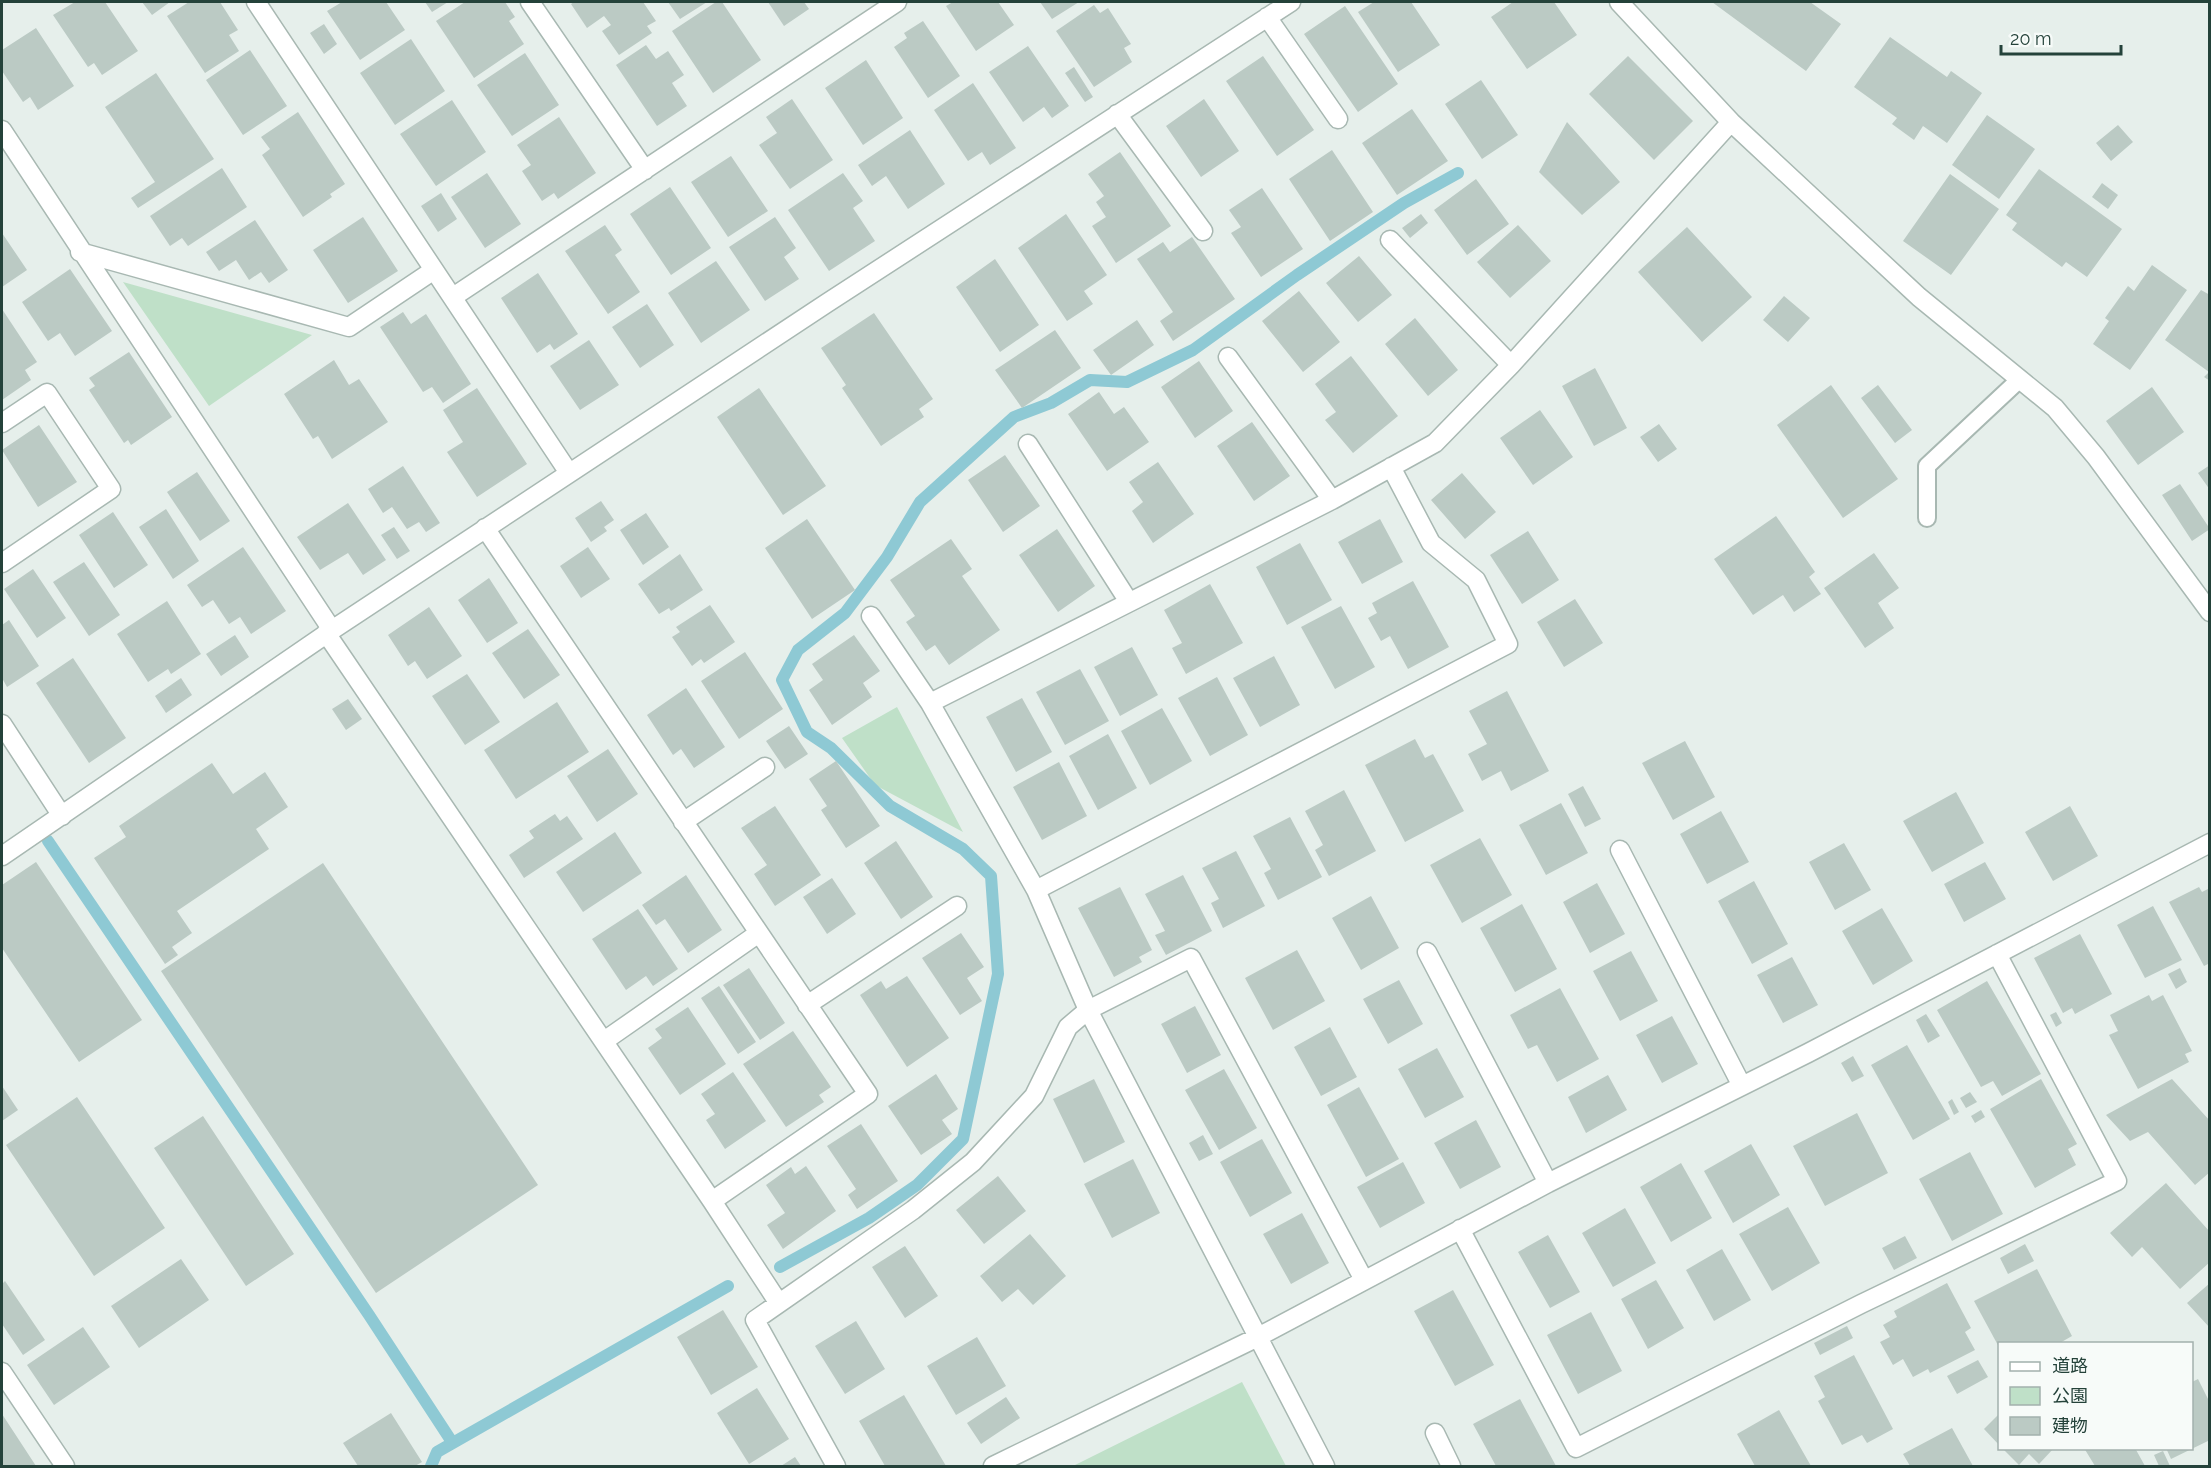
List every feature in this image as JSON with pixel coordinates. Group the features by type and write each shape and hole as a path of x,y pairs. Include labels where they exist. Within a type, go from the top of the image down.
{"street":[{"path":"256,2 569,473"},
{"path":"530,2 645,170"},
{"path":"453,297 897,2"},
{"path":"2,856 329,631 1292,2"},
{"path":"1619,2 1731,122 1919,297 2055,408 2096,457 2210,612"},
{"path":"1267,17 1338,119"},
{"path":"1118,114 1203,231"},
{"path":"930,703 1332,500 1436,443 1731,122"},
{"path":"2,130 329,631 778,1302"},
{"path":"1390,240 1511,364"},
{"path":"80,252 349,327 434,270"},
{"path":"1228,357 1332,500"},
{"path":"2,423 47,393 111,489 2,563"},
{"path":"1028,444 1129,602"},
{"path":"1036,890 1508,644 1476,580 1431,543 1391,467"},
{"path":"485,528 868,1094 712,1201"},
{"path":"871,616 930,703 1036,890 1088,1010 1325,1467"},
{"path":"2,724 62,816"},
{"path":"683,822 765,767"},
{"path":"993,1467 1258,1337 1548,1183 1742,1086 2210,843"},
{"path":"1620,850 1742,1086"},
{"path":"807,1005 957,906"},
{"path":"604,1041 759,933"},
{"path":"1427,952 1548,1183"},
{"path":"1460,1230 1576,1448 1861,1304 2117,1181 1997,954"},
{"path":"836,1467 755,1320 913,1210 973,1162 1034,1096 1068,1027 1088,1010 1191,958 1364,1280"},
{"path":"2,1372 65,1467"},
{"path":"1435,1433 1451,1467"}],"lane":[{"path":"1927,518 1927,466 2020,379"}],"green space":[{"path":"123,282 312,335 209,406"},
{"path":"897,707 963,832 875,785 842,738"},
{"path":"1242,1382 1286,1466 1073,1466"}],"building":[{"path":"75,2 105,2 138,51 102,75 94,63 88,67 53,15"},
{"path":"142,2 170,2 152,15"},
{"path":"189,2 220,2 238,30 229,35 239,51 205,73 167,16"},
{"path":"342,2 386,2 405,30 360,60 327,11"},
{"path":"425,2 448,2 432,12"},
{"path":"465,2 505,2 515,17 509,21 524,44 474,78 436,21"},
{"path":"574,2 643,2 656,21 647,26 652,33 619,55 602,31 611,25 604,16 587,28 571,4"},
{"path":"668,2 707,2 680,19"},
{"path":"716,2 722,2 761,60 713,93 672,31"},
{"path":"768,2 804,2 809,9 784,26"},
{"path":"953,2 998,2 1014,25 976,51 946,6"},
{"path":"1040,2 1079,2 1052,19"},
{"path":"1374,2 1411,2 1440,45 1398,72 1358,12"},
{"path":"1513,2 1554,2 1577,35 1527,69 1491,17"},
{"path":"1712,2 1810,2 1841,24 1806,71"},
{"path":"1094,5 1100,13 1108,8 1131,44 1124,48 1132,62 1094,87 1056,31"},
{"path":"1345,6 1398,84 1358,112 1304,34"},
{"path":"923,21 960,76 928,98 894,47 907,38 904,33"},
{"path":"324,24 337,44 324,54 310,33"},
{"path":"36,28 74,86 38,110 30,97 23,102 2,71 2,50"},
{"path":"1890,37 1947,77 1951,71 1982,93 1947,143 1923,126 1914,140 1892,124 1897,118 1854,87"},
{"path":"411,39 445,91 395,125 360,73"},
{"path":"646,45 656,59 668,51 684,75 672,83 687,106 657,126 616,65"},
{"path":"1028,46 1069,106 1052,118 1044,107 1023,122 989,72"},
{"path":"250,50 287,106 243,135 206,80"},
{"path":"525,53 559,105 512,136 477,85"},
{"path":"1263,56 1314,130 1277,156 1226,81"},
{"path":"1628,56 1693,121 1654,160 1589,94"},
{"path":"866,60 903,118 863,145 825,88"},
{"path":"1074,67 1093,97 1085,102 1065,73"},
{"path":"156,73 214,159 138,208 131,198 155,182 105,107"},
{"path":"1481,80 1518,135 1482,159 1445,104"},
{"path":"973,83 1016,148 990,165 982,152 968,161 934,110"},
{"path":"792,99 833,160 790,189 759,145 777,133 766,117"},
{"path":"1204,99 1239,151 1201,177 1166,126"},
{"path":"452,100 486,152 436,186 400,134"},
{"path":"1412,109 1448,161 1397,195 1362,143"},
{"path":"298,112 345,184 330,194 332,197 303,217 262,155 270,149 261,137"},
{"path":"1987,115 2035,149 1999,199 1952,165"},
{"path":"559,117 596,173 558,199 554,193 542,201 522,171 531,165 517,145"},
{"path":"1567,122 1620,182 1582,215 1539,172"},
{"path":"2118,125 2133,142 2111,161 2096,143"},
{"path":"910,130 945,184 908,209 886,176 872,186 858,165"},
{"path":"1332,150 1373,212 1330,241 1289,179"},
{"path":"1120,152 1171,226 1116,263 1092,226 1106,217 1096,202 1104,196 1088,174"},
{"path":"731,156 768,211 728,237 691,182"},
{"path":"222,168 247,207 188,246 182,238 170,246 150,216"},
{"path":"2039,169 2122,229 2087,277 2066,262 2062,267 2012,230 2017,223 2006,215"},
{"path":"487,173 521,224 485,248 451,197"},
{"path":"843,173 863,201 853,208 875,241 829,271 788,210"},
{"path":"1950,174 1999,209 1951,275 1903,241"},
{"path":"1476,179 1509,224 1467,255 1434,210"},
{"path":"2102,183 2118,195 2108,209 2092,197"},
{"path":"670,187 711,248 671,275 630,214"},
{"path":"1262,188 1303,249 1261,277 1231,233 1241,227 1229,210"},
{"path":"441,193 457,219 438,232 421,206"},
{"path":"1066,214 1107,275 1084,291 1093,304 1067,321 1018,248"},
{"path":"1421,214 1428,223 1410,238 1402,228"},
{"path":"363,217 398,271 348,303 313,250"},
{"path":"775,217 796,248 784,257 799,279 765,301 729,247"},
{"path":"255,220 288,270 269,283 261,272 249,280 236,260 219,271 206,252"},
{"path":"605,225 622,250 615,255 640,292 608,314 565,251"},
{"path":"1518,225 1551,261 1510,298 1477,262"},
{"path":"1687,227 1752,297 1702,342 1638,272"},
{"path":"2,233 27,270 2,287"},
{"path":"1192,237 1235,299 1173,341 1160,321 1173,312 1137,259 1163,242 1170,252"},
{"path":"1359,256 1392,295 1358,322 1326,283"},
{"path":"995,259 1039,325 1000,352 956,287"},
{"path":"716,261 750,310 701,343 668,293"},
{"path":"2152,265 2187,290 2130,370 2093,344 2109,321 2105,318 2128,286 2134,291"},
{"path":"70,269 112,331 75,356 60,333 48,341 22,302"},
{"path":"538,273 578,334 554,350 550,344 537,353 501,298"},
{"path":"2201,290 2210,295 2210,381 2204,377 2209,372 2165,340"},
{"path":"1299,291 1340,342 1303,372 1262,321"},
{"path":"1784,296 1810,318 1788,342 1763,320"},
{"path":"647,304 674,345 640,368 612,327"},
{"path":"2,309 37,362 25,370 31,380 2,400"},
{"path":"403,312 411,324 426,314 471,384 443,403 432,387 423,392 380,327"},
{"path":"874,313 933,399 919,409 924,417 881,446 842,388 846,385 821,348"},
{"path":"1415,318 1458,370 1428,396 1385,344"},
{"path":"1137,320 1154,345 1111,375 1093,350"},
{"path":"1055,330 1081,368 1022,408 995,370"},
{"path":"589,340 619,385 580,410 550,366"},
{"path":"129,352 172,417 131,445 128,440 124,443 89,390 95,386 89,378"},
{"path":"1351,356 1398,416 1353,453 1325,420 1336,412 1315,384"},
{"path":"334,360 349,385 359,379 388,422 332,459 318,436 313,439 284,394"},
{"path":"1199,361 1233,411 1195,438 1161,387"},
{"path":"1595,368 1627,428 1594,446 1562,386"},
{"path":"1831,385 1898,479 1843,518 1777,425"},
{"path":"1878,385 1912,430 1895,443 1861,398"},
{"path":"2152,387 2184,432 2138,465 2106,421"},
{"path":"477,388 527,464 477,497 447,452 463,442 443,410"},
{"path":"759,388 826,486 783,515 717,417"},
{"path":"1099,392 1114,414 1124,407 1149,442 1107,471 1068,414"},
{"path":"1540,410 1573,457 1533,485 1500,438"},
{"path":"1252,422 1290,476 1254,501 1217,446"},
{"path":"1659,424 1677,449 1658,462 1640,437"},
{"path":"39,425 77,482 38,507 2,450"},
{"path":"1005,455 1040,506 1003,532 968,480"},
{"path":"1158,462 1194,514 1153,543 1132,511 1143,502 1129,482"},
{"path":"2210,465 2210,490 2198,473"},
{"path":"403,466 440,523 426,532 419,522 407,529 392,507 383,513 368,489"},
{"path":"197,472 230,521 200,541 167,492"},
{"path":"1462,473 1496,512 1465,539 1431,500"},
{"path":"2180,484 2210,529 2192,541 2162,495"},
{"path":"601,501 614,520 604,527 607,531 591,542 575,518"},
{"path":"348,503 386,560 363,575 348,553 320,570 297,537"},
{"path":"166,509 199,561 173,579 139,527"},
{"path":"113,512 148,565 114,588 79,535"},
{"path":"646,513 669,547 643,565 620,530"},
{"path":"1776,516 1815,572 1809,577 1821,594 1794,612 1783,595 1753,615 1714,559"},
{"path":"807,519 855,590 812,619 765,548"},
{"path":"1380,519 1403,562 1362,584 1338,542"},
{"path":"394,527 410,551 397,559 381,535"},
{"path":"1057,529 1095,586 1058,612 1019,555"},
{"path":"1528,531 1559,580 1522,604 1490,555"},
{"path":"951,539 972,569 962,576 1000,630 949,665 935,645 926,651 906,622 915,616 890,580"},
{"path":"1300,543 1332,600 1287,625 1256,567"},
{"path":"243,547 286,611 251,634 240,617 229,624 213,600 202,607 187,585"},
{"path":"588,547 610,579 581,598 560,566"},
{"path":"1874,553 1899,588 1878,603 1894,628 1865,648 1824,588"},
{"path":"680,554 703,590 671,611 669,608 659,614 638,584"},
{"path":"84,562 120,615 89,636 53,582"},
{"path":"33,569 66,618 37,638 4,589"},
{"path":"489,578 518,623 487,643 458,600"},
{"path":"1413,581 1449,647 1408,669 1390,636 1381,641 1368,618 1377,613 1372,603"},
{"path":"1210,584 1243,643 1186,674 1172,648 1182,643 1164,610"},
{"path":"1575,599 1603,643 1564,667 1537,622"},
{"path":"167,601 201,654 171,674 168,669 148,682 117,634"},
{"path":"710,605 735,642 704,663 701,659 692,666 672,637 680,632 676,627"},
{"path":"1341,606 1375,667 1335,689 1301,627"},
{"path":"429,607 462,656 427,679 415,661 408,666 388,635"},
{"path":"9,620 39,666 7,687 2,678 2,625"},
{"path":"528,629 560,675 524,699 492,653"},
{"path":"235,635 249,657 221,676 206,654"},
{"path":"854,635 880,671 863,683 872,697 832,725 809,690 823,680 812,664"},
{"path":"1132,647 1158,695 1120,716 1094,667"},
{"path":"745,652 783,709 739,739 701,681"},
{"path":"1274,656 1300,705 1260,727 1233,678"},
{"path":"73,658 126,738 89,763 36,683"},
{"path":"1080,669 1109,721 1065,745 1036,692"},
{"path":"467,674 500,722 465,745 432,696"},
{"path":"1217,677 1248,735 1210,756 1178,698"},
{"path":"181,678 192,695 166,713 155,696"},
{"path":"686,688 725,747 694,768 681,749 673,755 647,715"},
{"path":"1507,691 1549,771 1511,791 1501,771 1482,781 1468,754 1487,744 1469,711"},
{"path":"1022,698 1052,752 1016,772 986,717"},
{"path":"348,699 362,719 346,730 332,709"},
{"path":"557,702 589,752 516,799 484,750"},
{"path":"1162,708 1192,761 1150,785 1121,731"},
{"path":"789,726 808,754 785,769 766,741"},
{"path":"1108,734 1137,788 1098,810 1069,756"},
{"path":"1415,739 1425,758 1433,754 1464,811 1405,842 1365,765"},
{"path":"1685,741 1715,797 1673,820 1642,763"},
{"path":"608,749 638,794 597,822 567,776"},
{"path":"836,761 880,826 846,848 821,810 827,806 809,779"},
{"path":"1059,762 1087,816 1042,840 1013,787"},
{"path":"212,763 233,794 265,772 288,807 256,829 269,849 177,911 192,933 172,947 178,955 165,964 94,858 126,837 119,826"},
{"path":"1583,786 1601,819 1585,827 1568,794"},
{"path":"1344,790 1376,851 1329,876 1315,850 1323,845 1305,811"},
{"path":"1956,792 1984,843 1932,872 1903,821"},
{"path":"1561,803 1588,853 1546,875 1519,825"},
{"path":"775,806 821,875 775,906 754,874 767,865 741,828"},
{"path":"2070,806 2098,856 2053,881 2025,832"},
{"path":"1721,811 1749,862 1707,884 1680,834"},
{"path":"555,814 560,821 567,816 583,839 524,878 509,855 534,838 529,831"},
{"path":"1290,817 1322,877 1278,900 1264,873 1271,869 1253,836"},
{"path":"615,832 642,873 583,912 556,872"},
{"path":"1480,838 1512,895 1462,923 1430,865"},
{"path":"896,841 933,897 901,919 864,863"},
{"path":"1844,843 1871,890 1835,910 1809,862"},
{"path":"1236,851 1265,906 1223,928 1211,903 1219,899 1202,868"},
{"path":"36,862 142,1020 79,1062 2,948 2,885"},
{"path":"1985,862 2006,899 1964,922 1944,884"},
{"path":"323,863 538,1185 376,1293 161,971"},
{"path":"686,875 722,930 688,953 665,919 656,925 642,905"},
{"path":"1183,875 1212,931 1166,955 1155,935 1165,931 1145,894"},
{"path":"832,878 856,914 827,934 803,897"},
{"path":"1754,881 1788,944 1752,964 1718,901"},
{"path":"1597,883 1625,934 1590,953 1563,902"},
{"path":"1120,887 1152,950 1139,957 1142,962 1114,977 1078,908"},
{"path":"2199,887 2202,892 2210,888 2210,963 2204,966 2169,902"},
{"path":"1371,896 1399,948 1361,970 1332,918"},
{"path":"1522,904 1557,969 1515,992 1480,928"},
{"path":"2153,906 2182,960 2145,978 2117,925"},
{"path":"1882,908 1913,961 1873,985 1842,931"},
{"path":"638,909 678,969 653,986 646,976 626,990 592,939"},
{"path":"961,933 984,967 967,978 982,1001 960,1015 922,958"},
{"path":"2080,934 2112,994 2075,1014 2072,1008 2063,1013 2034,958"},
{"path":"1297,950 1325,1001 1273,1030 1245,978"},
{"path":"1631,951 1658,1001 1620,1021 1593,971"},
{"path":"1792,957 1818,1005 1783,1023 1757,975"},
{"path":"749,968 785,1023 760,1040 723,985"},
{"path":"2180,968 2187,982 2176,989 2168,974"},
{"path":"907,976 949,1038 907,1067 860,995 881,981 886,989"},
{"path":"1399,980 1423,1024 1388,1044 1363,999"},
{"path":"1987,981 2041,1074 2002,1096 1993,1081 1981,1087 1937,1010"},
{"path":"719,986 756,1042 738,1054 701,998"},
{"path":"1560,988 1599,1059 1557,1082 1537,1045 1528,1049 1510,1015"},
{"path":"2149,995 2152,1001 2163,995 2192,1051 2185,1054 2189,1062 2138,1089 2109,1035 2118,1031 2110,1015"},
{"path":"1195,1006 1221,1055 1187,1073 1161,1024"},
{"path":"688,1007 726,1064 680,1095 648,1048 662,1038 655,1029"},
{"path":"2056,1012 2062,1023 2056,1027 2050,1015"},
{"path":"1926,1014 1940,1036 1928,1043 1916,1020"},
{"path":"1672,1016 1698,1064 1662,1083 1636,1035"},
{"path":"1330,1027 1357,1077 1321,1096 1294,1047"},
{"path":"793,1031 831,1087 819,1095 824,1102 786,1127 743,1064"},
{"path":"1907,1045 1950,1119 1913,1140 1871,1065"},
{"path":"1437,1048 1464,1097 1425,1118 1398,1069"},
{"path":"1853,1056 1864,1076 1852,1082 1841,1063"},
{"path":"1224,1069 1257,1128 1219,1150 1185,1090"},
{"path":"733,1072 766,1121 725,1149 706,1120 715,1114 701,1094"},
{"path":"936,1074 958,1109 942,1120 952,1134 921,1155 888,1106"},
{"path":"1608,1075 1627,1110 1586,1133 1568,1097"},
{"path":"1094,1079 1125,1142 1084,1163 1053,1099"},
{"path":"2041,1079 2077,1144 2068,1149 2076,1165 2035,1188 1990,1109"},
{"path":"2172,1079 2210,1121 2210,1172 2195,1185 2148,1132 2130,1141 2106,1115"},
{"path":"2,1086 18,1110 2,1121"},
{"path":"1359,1087 1399,1159 1366,1177 1327,1105"},
{"path":"1970,1092 1977,1102 1966,1108 1960,1098"},
{"path":"77,1097 165,1228 94,1276 6,1145"},
{"path":"1952,1099 1959,1112 1954,1115 1948,1102"},
{"path":"1981,1110 1985,1117 1975,1123 1971,1116"},
{"path":"1857,1113 1888,1173 1825,1206 1793,1146"},
{"path":"203,1116 294,1254 246,1286 154,1148"},
{"path":"1476,1120 1501,1167 1460,1189 1434,1143"},
{"path":"861,1124 898,1181 857,1209 848,1195 856,1189 827,1146"},
{"path":"1203,1135 1213,1154 1199,1161 1189,1143"},
{"path":"1262,1139 1292,1193 1250,1217 1220,1162"},
{"path":"1751,1144 1780,1195 1733,1223 1704,1171"},
{"path":"1970,1152 2003,1214 1952,1241 1919,1179"},
{"path":"1133,1159 1160,1213 1112,1238 1084,1184"},
{"path":"1403,1162 1425,1203 1380,1228 1357,1187"},
{"path":"1681,1163 1712,1218 1671,1242 1640,1187"},
{"path":"806,1166 836,1211 783,1249 767,1225 785,1213 766,1185 791,1167 795,1174"},
{"path":"998,1176 1026,1211 984,1244 956,1210"},
{"path":"2166,1183 2210,1232 2210,1262 2180,1289 2142,1247 2132,1257 2110,1233"},
{"path":"1788,1207 1820,1263 1772,1291 1739,1234"},
{"path":"1625,1208 1656,1263 1613,1287 1582,1233"},
{"path":"1302,1213 1329,1263 1291,1284 1263,1234"},
{"path":"1030,1234 1066,1276 1033,1305 1018,1289 1002,1302 980,1276"},
{"path":"1548,1235 1580,1292 1550,1308 1518,1252"},
{"path":"1905,1236 1917,1258 1894,1270 1882,1248"},
{"path":"2025,1244 2034,1261 2008,1274 2000,1258"},
{"path":"905,1246 938,1296 905,1318 872,1267"},
{"path":"1722,1249 1751,1300 1714,1321 1686,1270"},
{"path":"181,1259 209,1300 139,1348 111,1306"},
{"path":"2037,1269 2072,1336 2062,1342 1998,1342 1998,1345 1974,1301"},
{"path":"1656,1280 1684,1328 1648,1349 1621,1299"},
{"path":"5,1281 45,1340 23,1355 2,1324 2,1284"},
{"path":"1947,1283 1971,1328 1965,1332 1975,1350 1930,1373 1928,1369 1913,1377 1903,1359 1893,1365 1880,1342 1890,1337 1883,1325 1897,1317 1894,1311"},
{"path":"2210,1283 2210,1328 2187,1303"},
{"path":"1453,1290 1494,1365 1455,1386 1414,1311"},
{"path":"723,1310 758,1367 711,1395 677,1337"},
{"path":"1591,1312 1622,1371 1578,1394 1547,1335"},
{"path":"856,1321 885,1369 845,1394 815,1346"},
{"path":"1847,1326 1853,1338 1820,1355 1814,1343"},
{"path":"83,1327 110,1367 54,1405 27,1365"},
{"path":"977,1337 1006,1386 956,1415 927,1366"},
{"path":"1854,1355 1893,1429 1867,1443 1862,1435 1842,1445 1818,1401 1825,1397 1814,1376"},
{"path":"1978,1360 1988,1377 1957,1394 1947,1376"},
{"path":"2198,1379 2210,1403 2210,1440 2193,1448 2193,1382"},
{"path":"757,1388 789,1439 749,1464 717,1413"},
{"path":"904,1395 946,1466 885,1466 859,1421"},
{"path":"1006,1397 1020,1418 981,1444 967,1423"},
{"path":"1520,1399 1556,1466 1496,1466 1473,1424"},
{"path":"1779,1410 1811,1466 1755,1466 1737,1434"},
{"path":"391,1413 422,1462 415,1466 358,1466 343,1443"},
{"path":"2,1414 36,1466 2,1466"},
{"path":"1998,1415 1998,1444 1984,1429"},
{"path":"1952,1428 1973,1466 1910,1466 1903,1454"},
{"path":"2004,1450 2052,1450 2039,1464 2029,1454 2019,1465"},
{"path":"2085,1450 2136,1450 2145,1466 2095,1466"},
{"path":"2167,1450 2189,1450 2171,1459"},
{"path":"2163,1451 2170,1466 2159,1466 2154,1455"},
{"path":"795,1457 801,1466 781,1466"}],"waterway":[{"path":"780,1267 869,1218 917,1185 963,1139 998,974 991,876 963,849 890,806 831,748 807,732 782,680 798,650 845,613 887,557 920,502 1014,417 1051,403 1090,380 1127,382 1193,350 1297,275 1404,203 1458,173"},
{"path":"48,841 369,1315 452,1442"},
{"path":"431,1466 437,1452 728,1286"}]}
